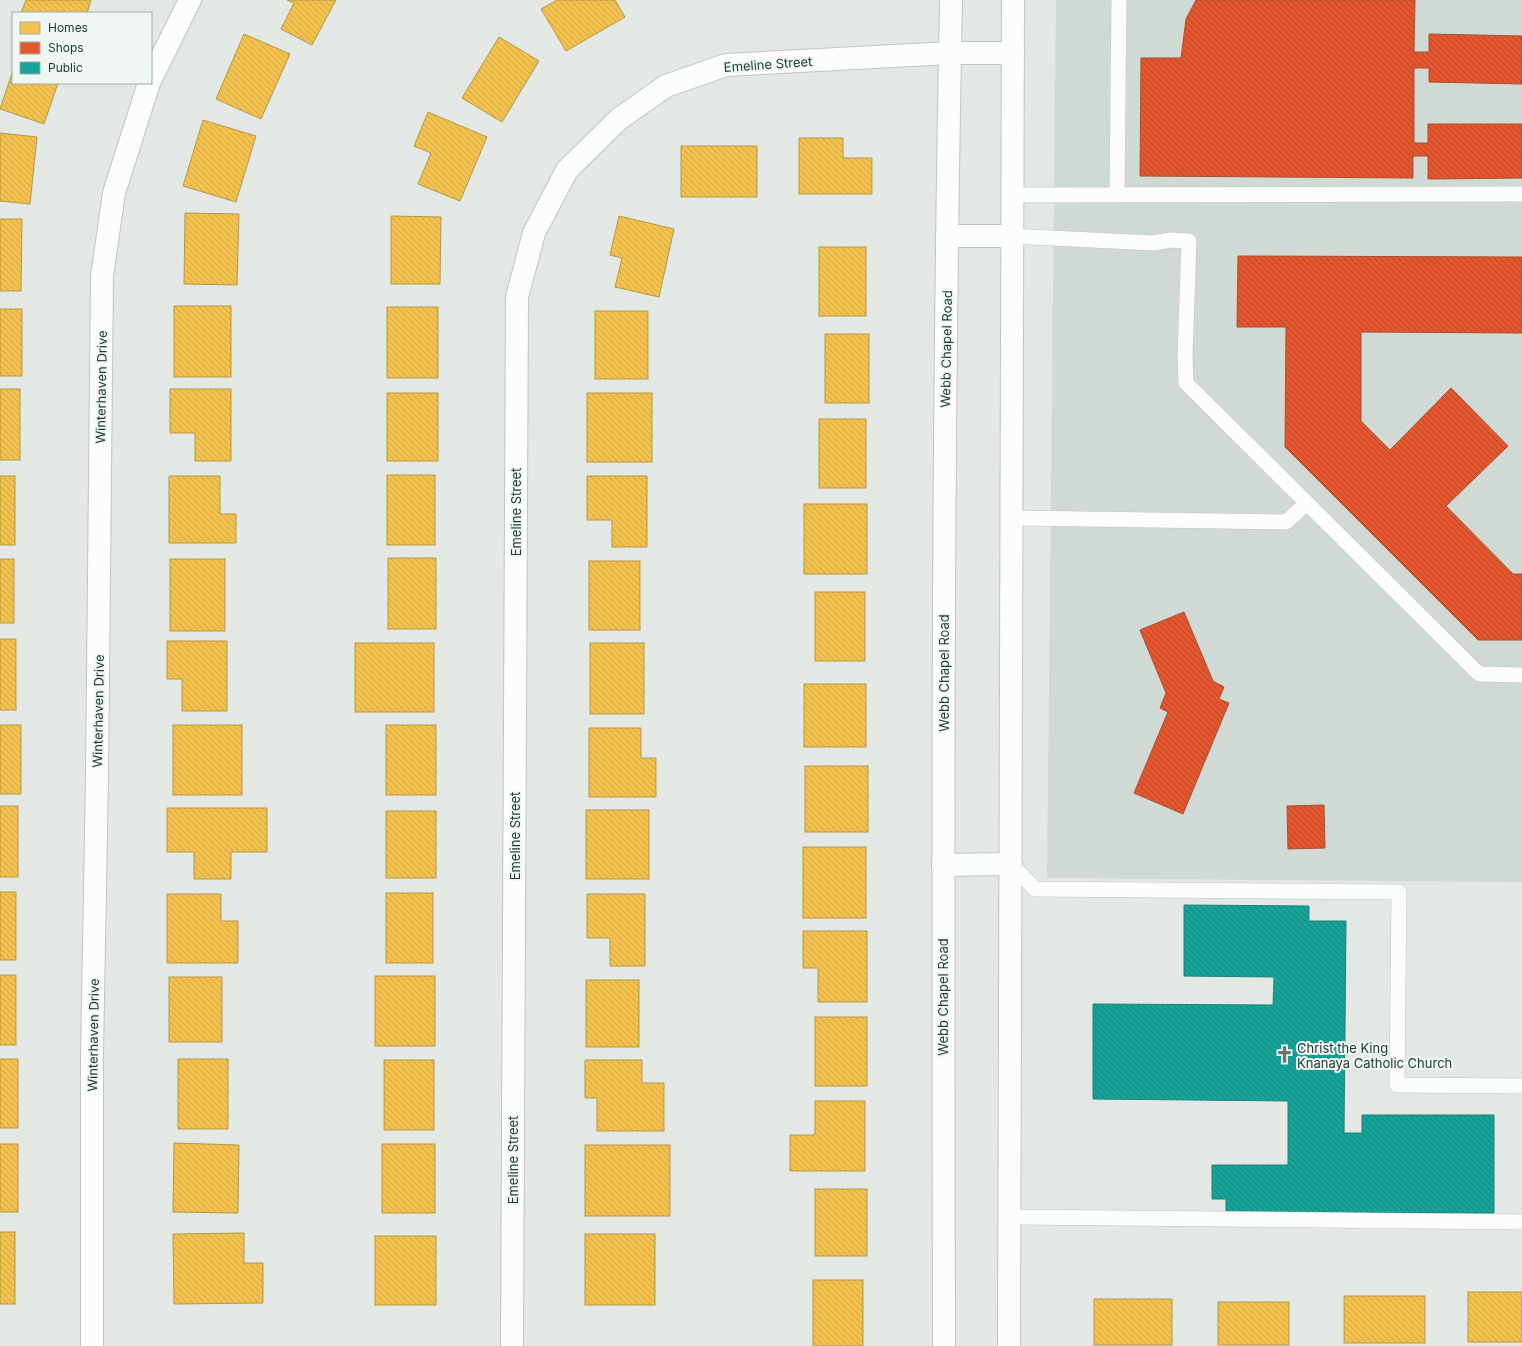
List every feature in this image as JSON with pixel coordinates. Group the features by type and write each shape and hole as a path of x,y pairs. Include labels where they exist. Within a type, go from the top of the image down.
{"street":[{"path":"152,76 190,0"},
{"name":"Webb Chapel Road","path":"944,1346 944,428 951,0"},
{"path":"1009,1346 1013,0"},
{"name":"Emeline Street","path":"512,1346 517,297 534,233 567,170 619,119 666,86 726,65 950,54 1013,53"},
{"name":"Winterhaven Drive","path":"92,1346 92,1057 97,776 102,276 114,193 149,84"},
{"path":"948,236 1013,236"},
{"path":"943,865 1011,864"}],"lane":[{"path":"1117,194 1119,0"},
{"path":"1013,195 1522,194"},
{"path":"1013,236 1153,243 1171,240 1189,241 1185,356 1186,383 1479,674 1522,674"},
{"path":"1012,518 1286,522 1307,503"},
{"path":"1011,864 1034,889 1399,892 1397,1085 1522,1086"},
{"path":"1010,1217 1522,1222"}],"shaded area":[{"path":"1056,0 1522,0 1522,882 1047,878"}],"building: Homes":[{"path":"26,0 91,0 87,12 21,12"},
{"path":"287,0 336,0 312,45 281,29 294,3"},
{"path":"557,0 615,0 625,17 566,51 541,9"},
{"path":"244,34 290,54 261,119 216,99"},
{"path":"499,37 539,61 502,122 462,98"},
{"path":"12,73 12,84 58,84 44,124 0,109"},
{"path":"428,112 487,137 460,201 418,184 431,153 414,146"},
{"path":"203,120 256,136 236,202 183,186"},
{"path":"0,133 37,137 30,204 0,201"},
{"path":"799,138 843,138 843,158 872,158 872,194 799,194"},
{"path":"681,146 757,146 757,197 681,197"},
{"path":"185,213 239,214 237,285 184,284"},
{"path":"391,216 441,217 440,284 391,284"},
{"path":"619,216 674,229 659,297 615,287 622,258 610,255"},
{"path":"0,219 22,219 21,291 0,291"},
{"path":"819,247 866,247 866,316 819,316"},
{"path":"174,306 231,306 231,377 174,377"},
{"path":"387,307 438,307 438,378 387,378"},
{"path":"0,309 22,309 22,376 0,376"},
{"path":"595,311 648,311 648,379 595,379"},
{"path":"825,334 869,334 869,403 825,403"},
{"path":"0,389 20,389 20,460 0,460"},
{"path":"170,389 231,389 231,461 195,461 195,433 170,433"},
{"path":"387,393 438,393 438,461 387,461"},
{"path":"587,393 652,393 652,462 587,462"},
{"path":"819,419 866,419 866,488 819,488"},
{"path":"387,475 435,475 435,545 387,545"},
{"path":"0,476 15,476 15,545 0,545"},
{"path":"169,476 220,476 220,514 236,514 236,543 169,543"},
{"path":"587,476 647,476 647,547 612,547 612,520 587,520"},
{"path":"804,504 867,504 867,574 804,574"},
{"path":"388,558 436,558 436,629 388,629"},
{"path":"0,559 14,559 14,623 0,623"},
{"path":"170,559 225,559 225,631 170,631"},
{"path":"589,561 640,561 640,630 589,630"},
{"path":"815,592 865,592 865,661 815,661"},
{"path":"0,639 16,639 16,710 0,710"},
{"path":"167,641 227,641 227,711 182,711 182,679 167,679"},
{"path":"355,643 434,643 434,712 355,712"},
{"path":"590,643 644,643 644,714 590,714"},
{"path":"804,684 866,684 866,747 804,747"},
{"path":"0,725 21,725 21,794 0,794"},
{"path":"173,725 242,725 242,795 173,795"},
{"path":"386,725 436,725 436,795 386,795"},
{"path":"589,728 641,728 641,758 656,758 656,797 589,797"},
{"path":"805,766 868,766 868,832 805,832"},
{"path":"0,806 18,806 18,877 0,877"},
{"path":"167,808 267,808 267,852 231,852 231,879 194,879 194,852 167,852"},
{"path":"586,810 649,810 649,879 586,879"},
{"path":"386,811 436,811 436,878 386,878"},
{"path":"803,847 866,847 866,918 803,918"},
{"path":"0,892 16,892 16,960 0,960"},
{"path":"386,893 433,893 433,963 386,963"},
{"path":"167,894 221,894 221,921 238,921 238,963 167,963"},
{"path":"587,894 645,894 645,966 610,966 610,938 587,938"},
{"path":"803,931 867,931 867,1002 818,1002 818,968 803,968"},
{"path":"0,975 16,975 16,1045 0,1045"},
{"path":"375,976 435,976 435,1046 375,1046"},
{"path":"169,977 222,977 222,1042 169,1042"},
{"path":"586,980 639,980 639,1047 586,1047"},
{"path":"815,1017 867,1017 867,1086 815,1086"},
{"path":"0,1059 18,1059 18,1128 0,1128"},
{"path":"178,1059 228,1059 228,1129 178,1129"},
{"path":"384,1060 434,1060 434,1130 384,1130"},
{"path":"585,1060 642,1060 642,1083 664,1083 664,1131 597,1131 597,1098 585,1098"},
{"path":"815,1101 865,1101 865,1171 790,1171 790,1135 815,1135"},
{"path":"174,1143 239,1145 238,1213 173,1212"},
{"path":"0,1144 18,1144 18,1212 0,1212"},
{"path":"382,1144 435,1144 435,1213 382,1213"},
{"path":"585,1145 670,1145 670,1216 585,1216"},
{"path":"815,1189 867,1189 867,1256 815,1256"},
{"path":"0,1232 15,1232 15,1304 0,1304"},
{"path":"244,1233 244,1263 263,1263 263,1303 174,1304 173,1234"},
{"path":"585,1234 655,1234 655,1305 585,1305"},
{"path":"375,1236 436,1236 436,1305 375,1305"},
{"path":"813,1280 863,1280 863,1346 813,1346"},
{"path":"1468,1292 1522,1292 1522,1342 1468,1342"},
{"path":"1344,1296 1425,1296 1425,1343 1344,1343"},
{"path":"1094,1299 1172,1299 1172,1345 1094,1345"},
{"path":"1218,1302 1289,1302 1289,1345 1218,1345"}],"building: Shops":[{"path":"1196,0 1415,0 1414,52 1429,52 1429,34 1522,36 1522,84 1429,82 1429,68 1414,68 1414,143 1428,143 1428,124 1522,124 1522,178 1428,179 1428,156 1413,156 1413,178 1140,176 1141,58 1181,58 1186,19"},
{"path":"1238,256 1522,257 1522,333 1361,332 1361,421 1390,450 1451,388 1508,446 1446,506 1513,574 1522,574 1522,640 1478,640 1285,447 1286,327 1237,327"},
{"path":"1184,612 1213,681 1224,687 1219,699 1229,703 1183,814 1134,793 1168,712 1160,708 1166,693 1140,630"},
{"path":"1324,805 1325,848 1288,849 1287,806"}],"building: Public":[{"path":"1184,905 1309,906 1309,921 1346,921 1344,1133 1362,1133 1362,1115 1494,1115 1494,1213 1226,1215 1226,1199 1212,1199 1212,1165 1288,1165 1288,1101 1093,1099 1093,1004 1273,1005 1274,977 1184,976"}],"place":[{"name":"Christ the King Knanaya Catholic Church","path":"1284,1055"}]}
